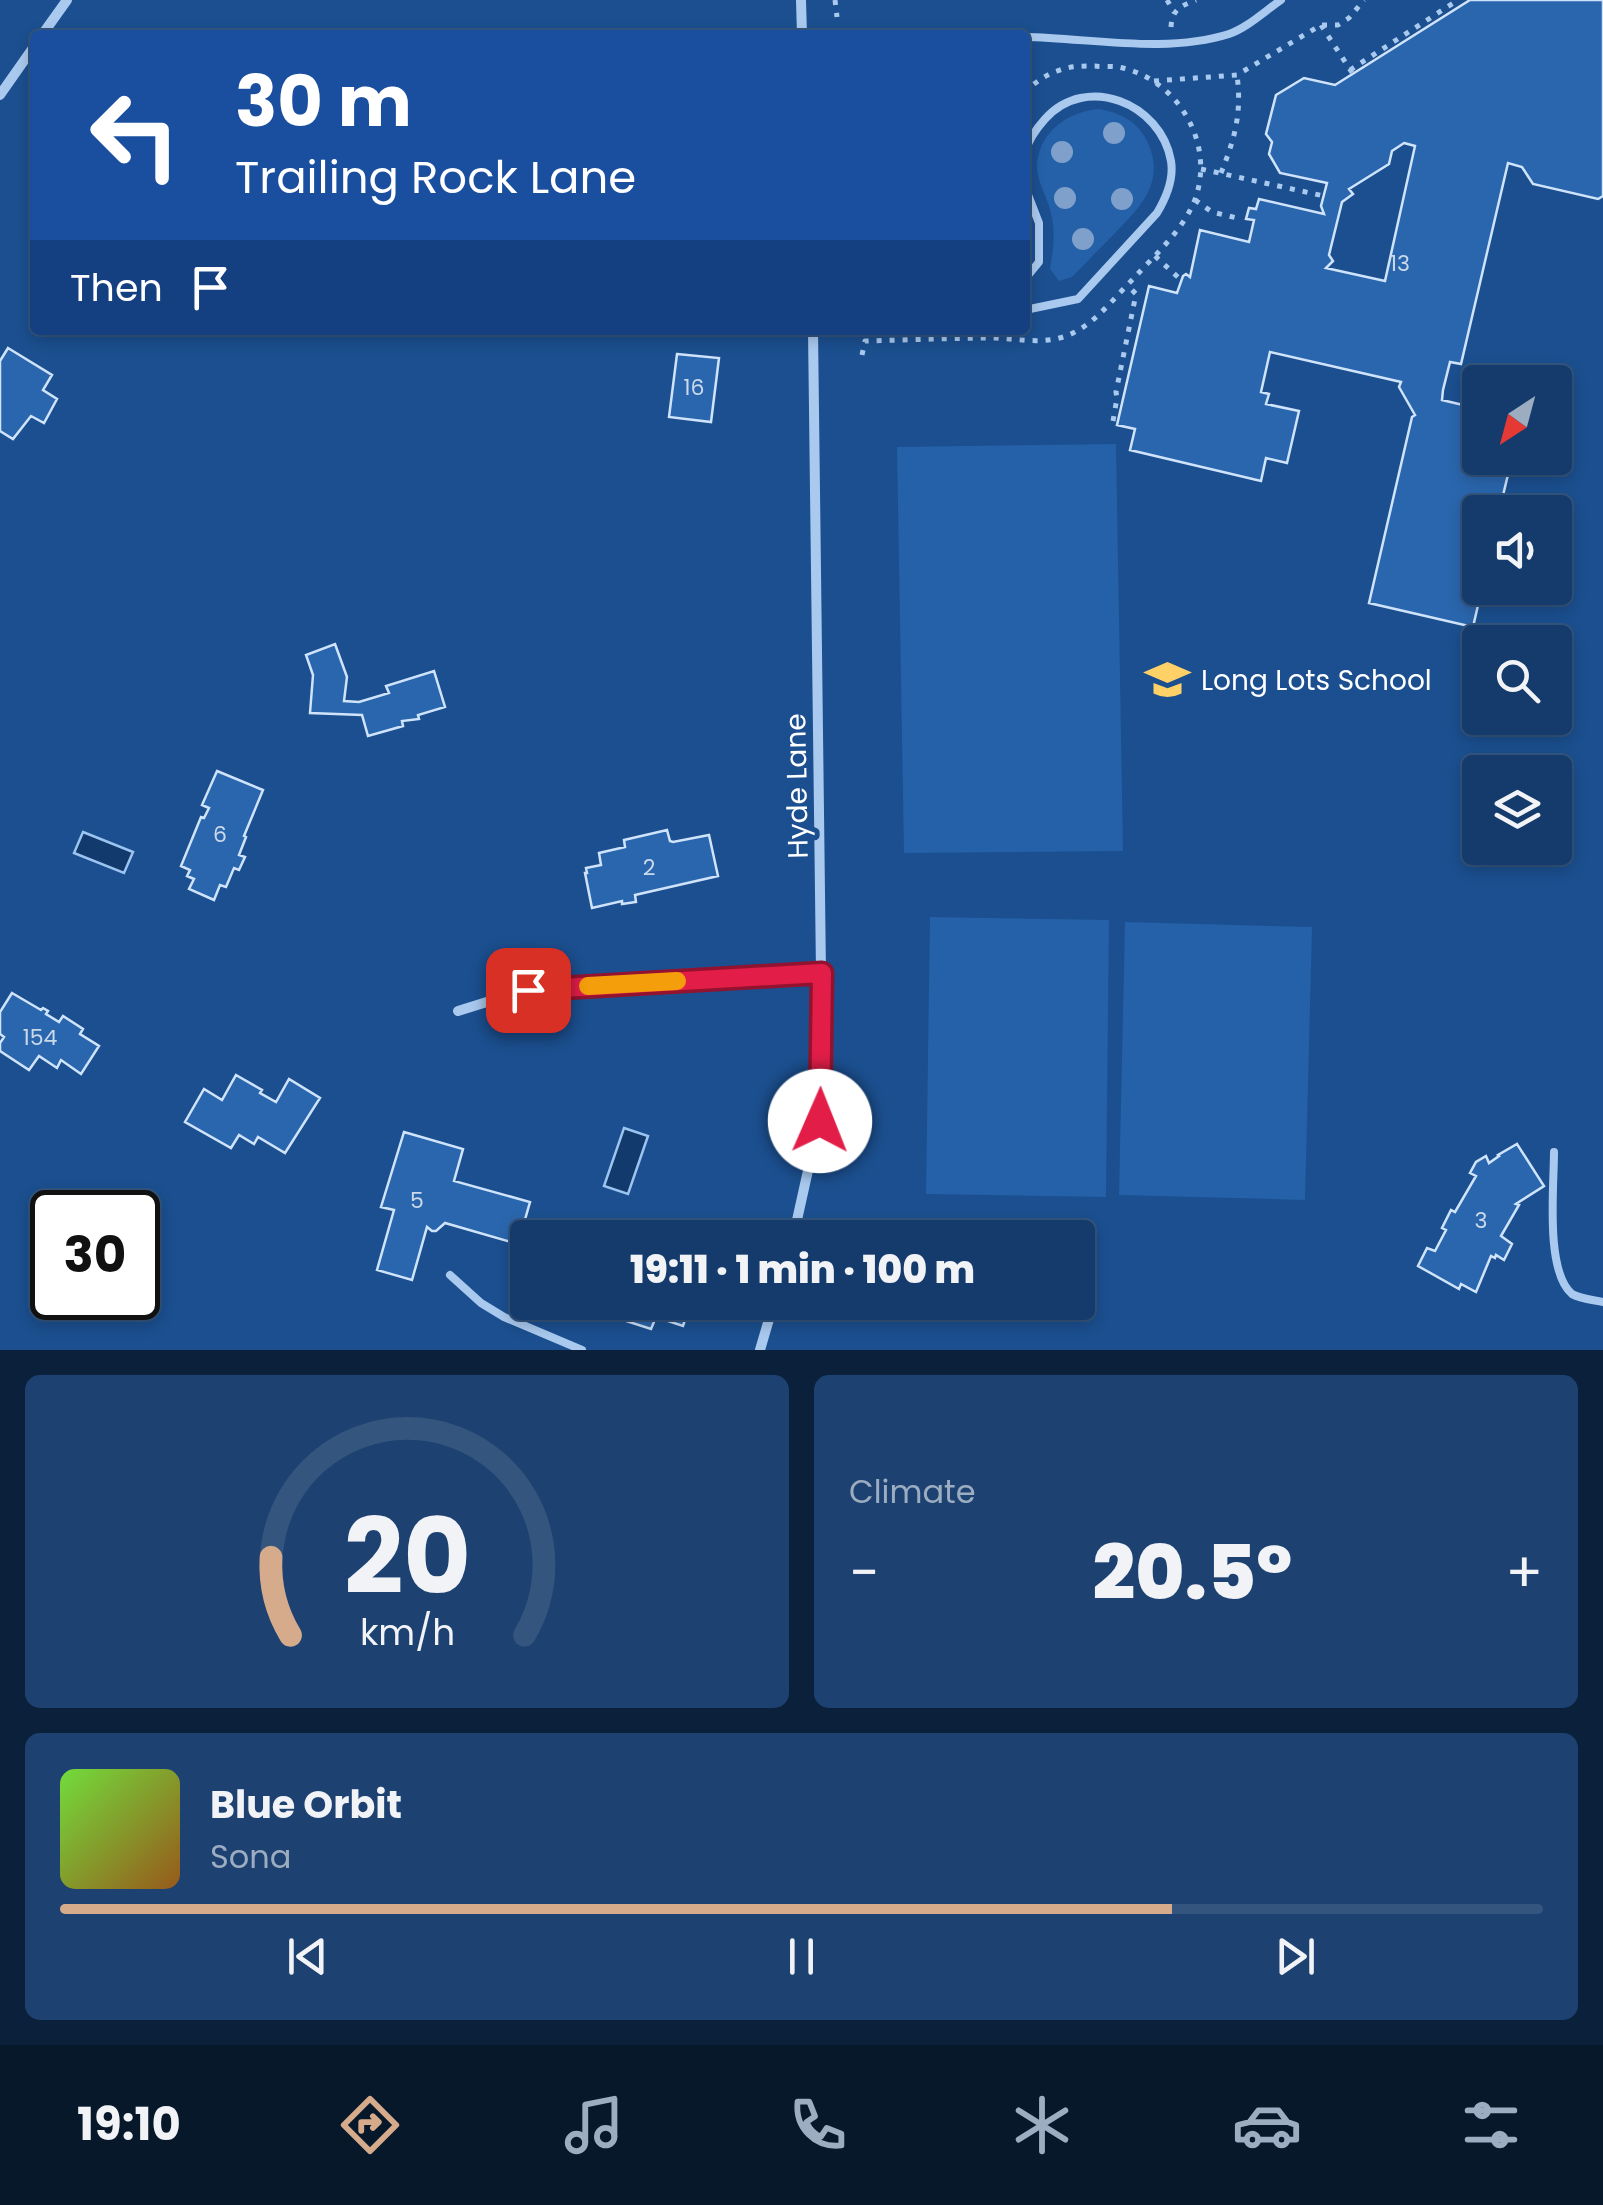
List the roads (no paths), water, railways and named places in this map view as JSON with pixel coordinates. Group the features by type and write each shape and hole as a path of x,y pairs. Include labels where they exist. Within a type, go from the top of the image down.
{"street":[{"path":"46,30 67,0"},
{"path":"801,0 802,30"},
{"path":"0,95 30,52"},
{"name":"Hyde Lane","path":"797,1220 820,1121 822,973 813,335"},
{"path":"458,1011 528,990 822,973"},
{"path":"760,1350 769,1320"}],"lane":[{"path":"1030,36 1171,44 1200,40 1232,34 1282,0"},
{"path":"1030,141 1052,111 1070,100 1108,98 1144,113 1155,126 1166,146 1171,173 1165,200 1157,213 1078,299 1030,309"},
{"path":"1030,200 1039,223 1038,262 1030,273"},
{"path":"1554,1152 1554,1261 1574,1296 1603,1302"},
{"path":"450,1274 481,1303 504,1317 582,1350"}],"place":[{"name":"Long Lots School","path":"1168,680"}]}
